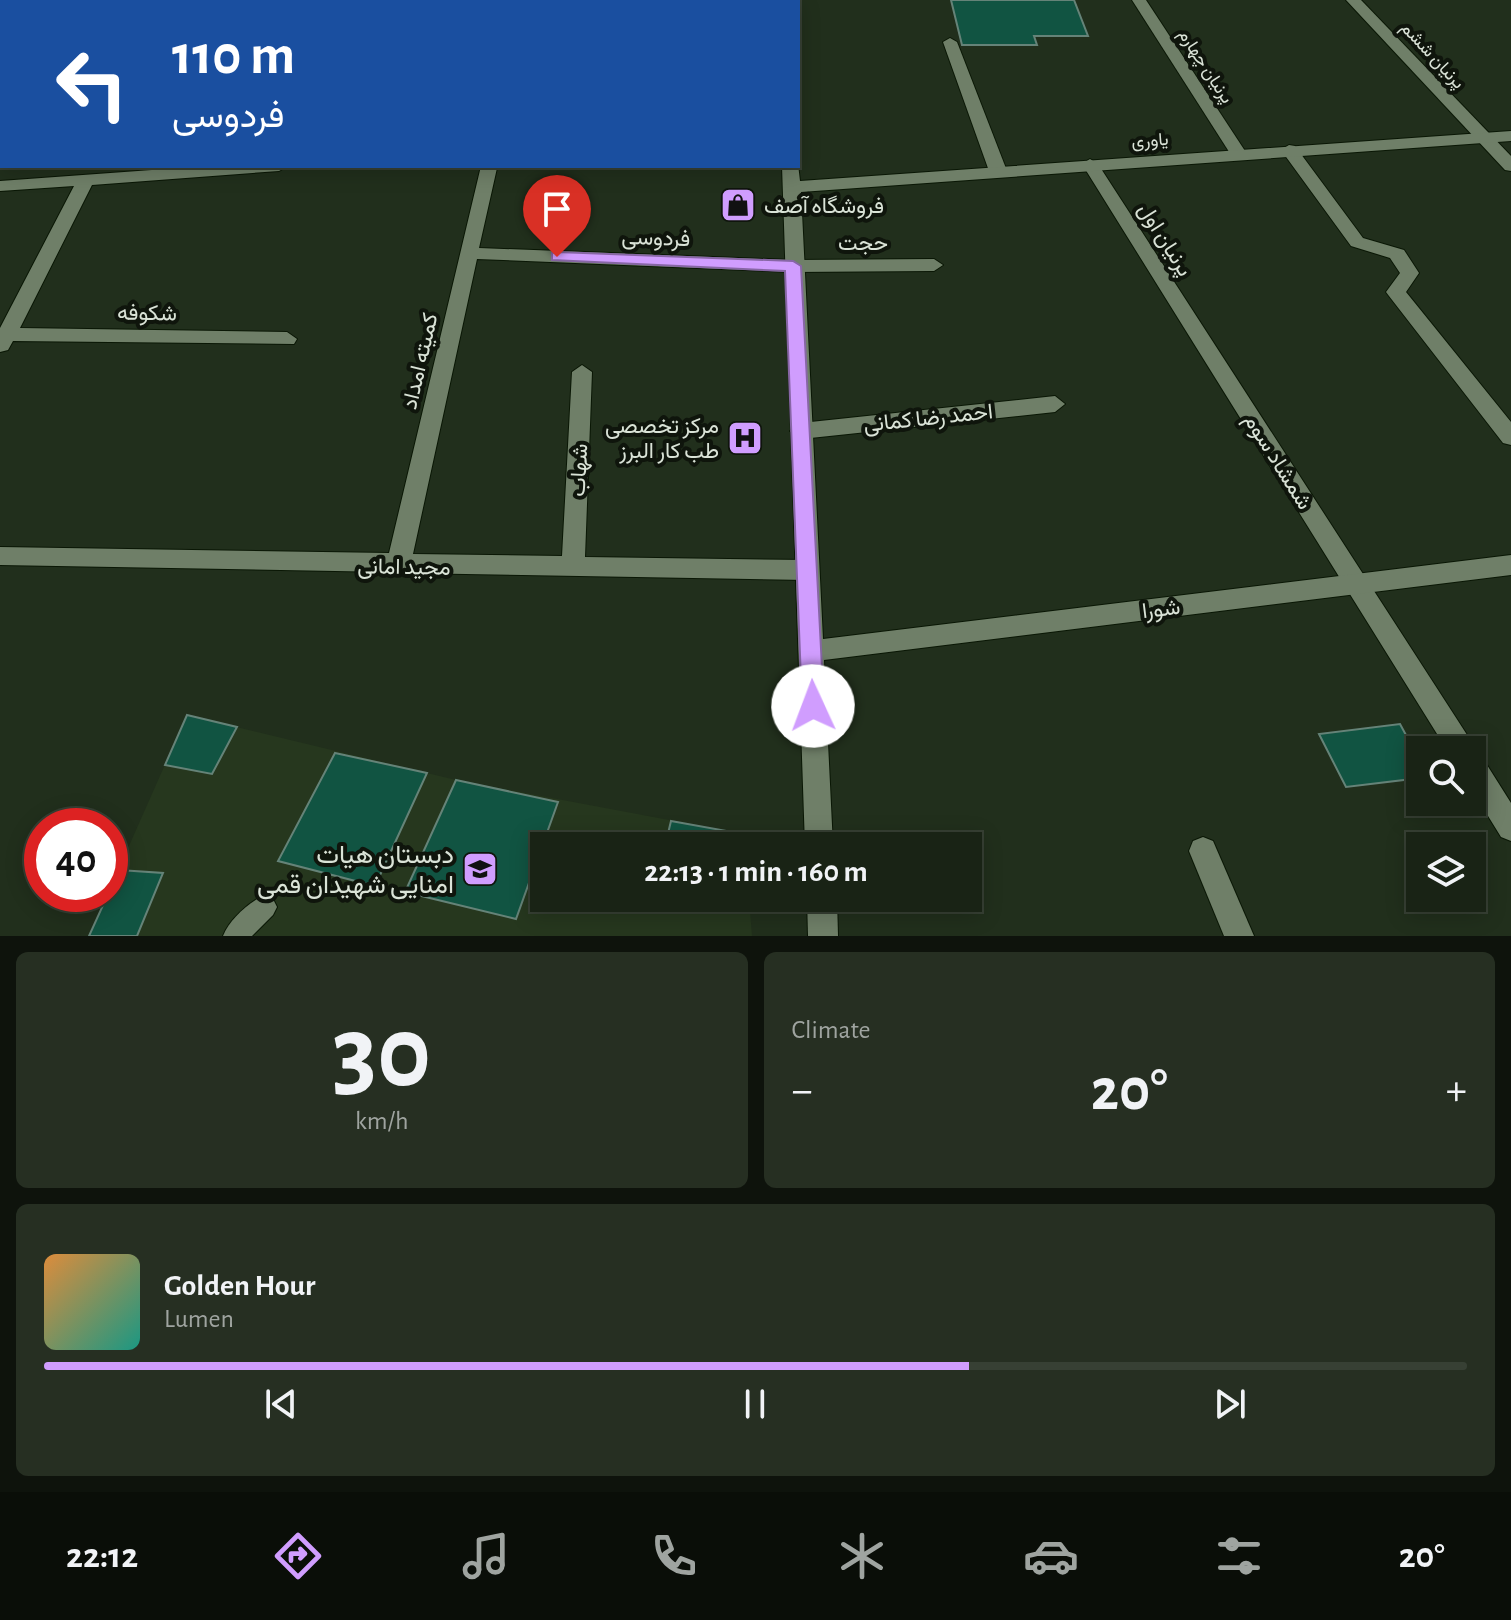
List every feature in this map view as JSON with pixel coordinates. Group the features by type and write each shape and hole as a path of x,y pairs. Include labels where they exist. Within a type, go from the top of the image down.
{"street":[{"name":"پرنیان چهارم","path":"1139,0 1239,154"},
{"name":"پرنیان ششم","path":"1353,0 1511,166"},
{"path":"950,42 998,171"},
{"name":"یاوری","path":"791,176 998,171 1511,136"},
{"path":"1289,150 1357,242 1397,254 1410,273 1396,292 1511,437"},
{"name":"پرنیان اول","path":"1090,164 1201,339"},
{"path":"0,186 251,168"},
{"name":"کمیته امداد","path":"398,566 488,168"},
{"path":"791,176 818,832"},
{"path":"3,340 86,180"},
{"name":"فردوسی","path":"469,253 793,266"},
{"name":"حجت","path":"793,266 934,265"},
{"name":"شکوفه","path":"3,340 287,339"},
{"name":"شمشاد سوم","path":"1201,339 1453,736"},
{"name":"شهاب","path":"573,568 582,372"},
{"name":"احمد رضا کمانی","path":"801,431 1055,404"},
{"name":"مجید امانی","path":"0,556 398,566 807,570"},
{"name":"شورا","path":"811,651 1511,565"},
{"path":"1486,788 1511,828"},
{"path":"1203,851 1239,936"},
{"path":"822,912 823,936"}],"lane":[{"path":"235,936 265,907"}],"shaded area":[{"path":"187,715 456,780 733,832 530,832 530,912 750,912 752,936 89,936 100,912 128,912 128,848"}],"building":[{"path":"951,0 1074,0 1088,36 1034,36 1037,45 962,45"},
{"path":"187,715 237,727 212,774 165,765"},
{"path":"1400,724 1406,736 1406,780 1346,787 1319,734"},
{"path":"335,753 427,773 375,886 278,861"},
{"path":"456,780 558,802 547,832 530,832 530,880 516,919 405,892"},
{"path":"671,821 732,832 668,832"},
{"path":"128,871 163,873 137,936 89,936 100,912 128,912"}],"place":[{"name":"فروشگاه آصف","path":"738,205"},
{"name":"مرکز تخصصی طب کار البرز","path":"745,438"},
{"name":"دبستان هیات امنایی شهیدان قمی","path":"480,869"}],"route":[{"path":"557,257 793,266 813,706"}]}
